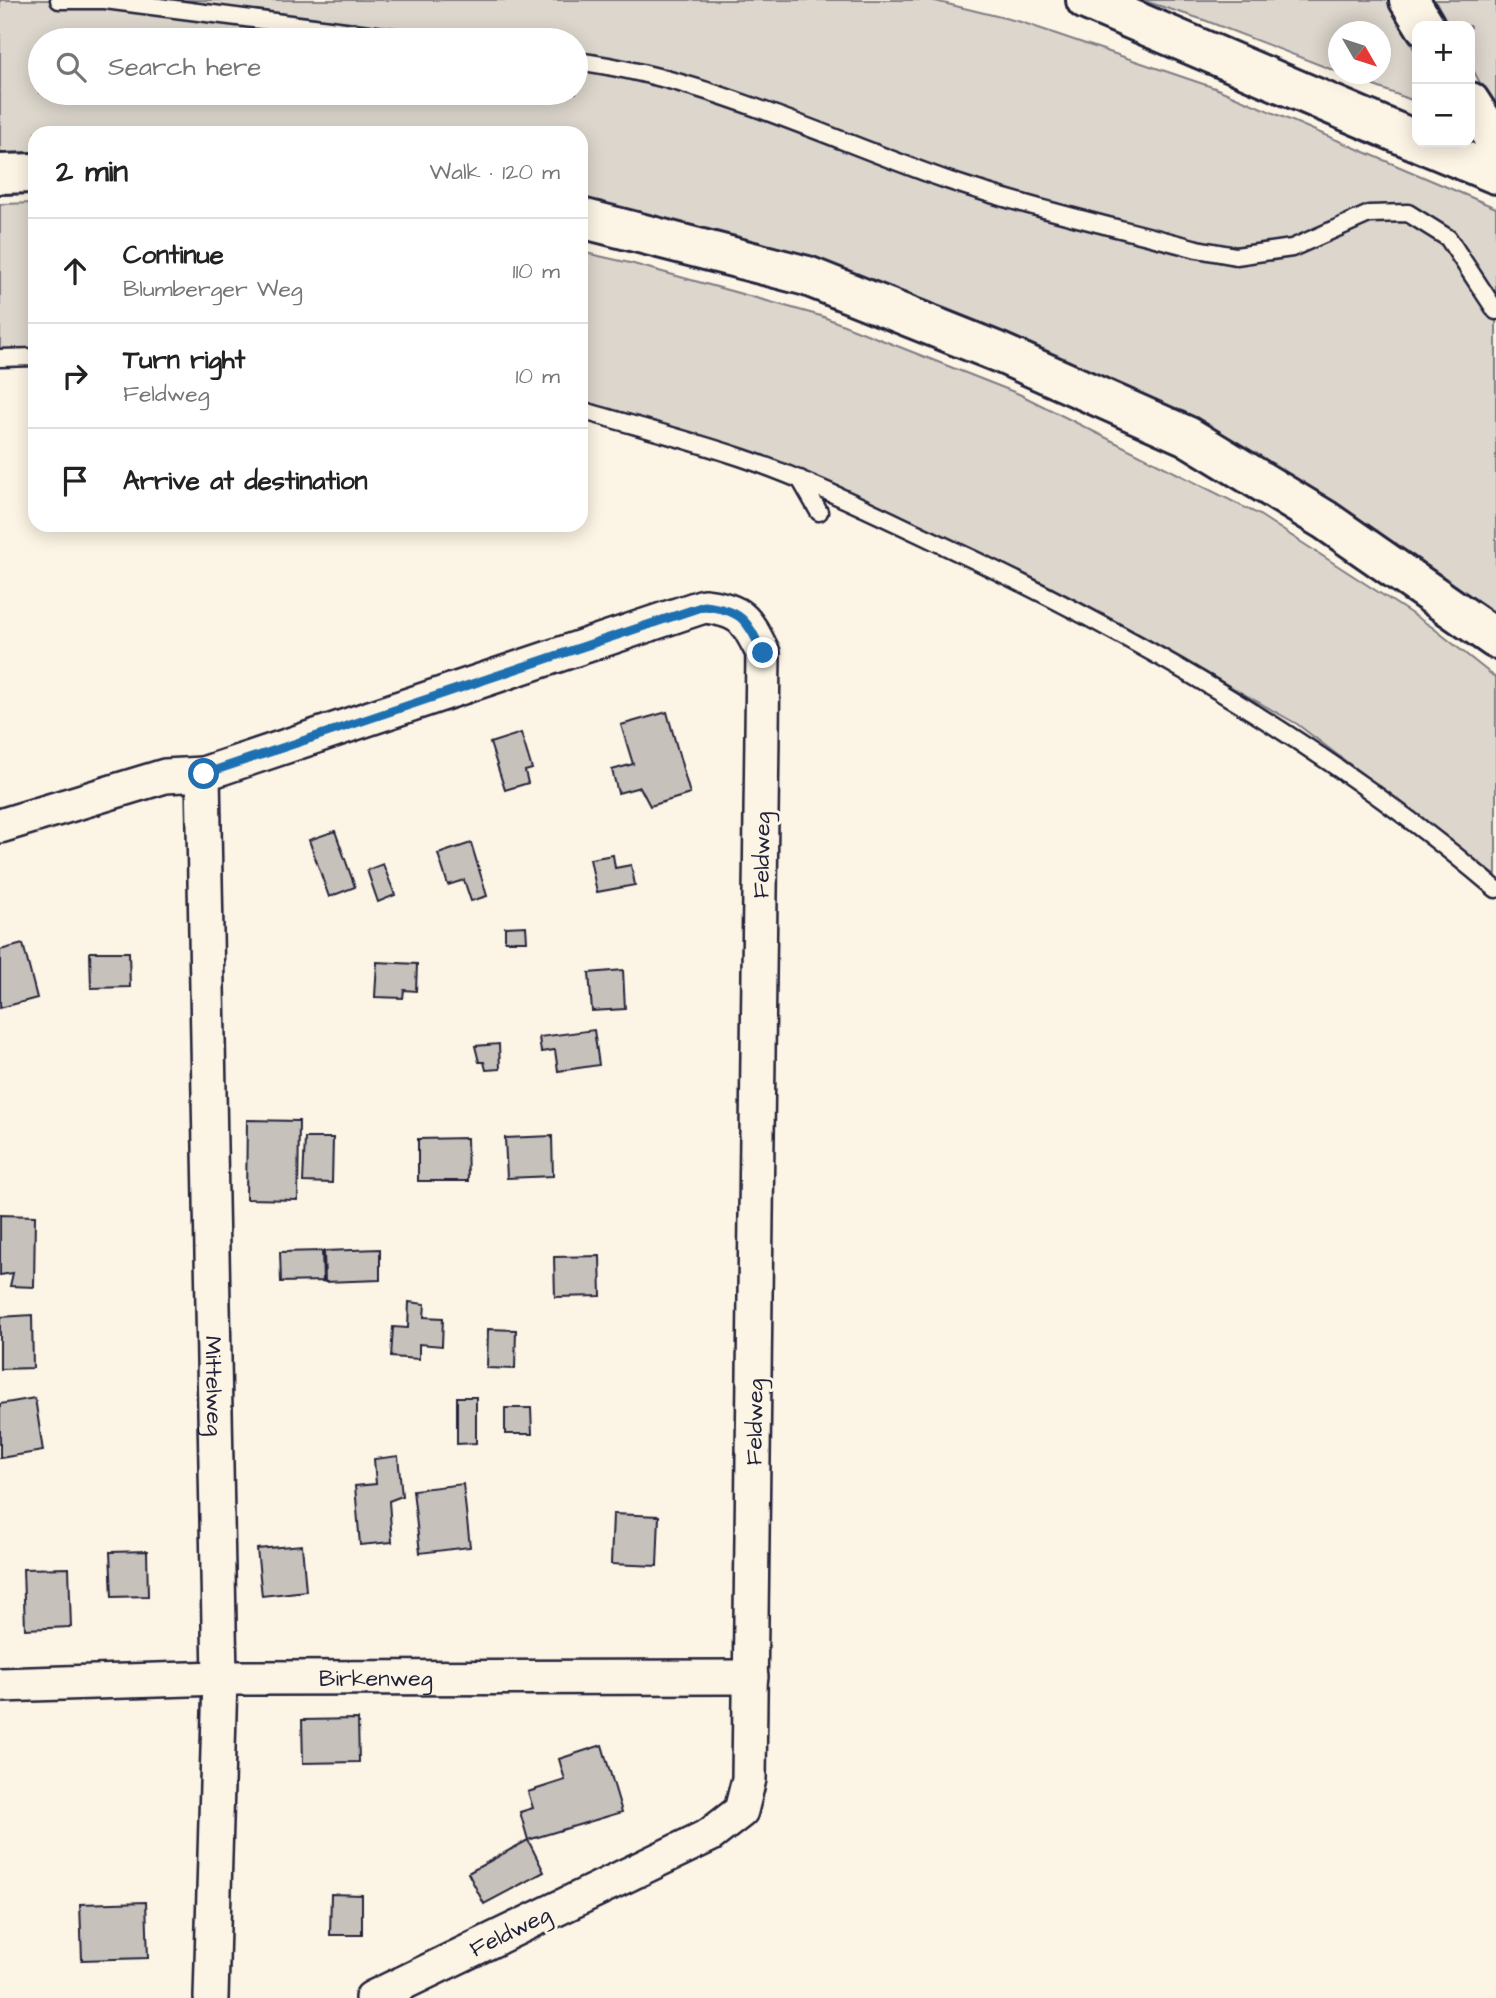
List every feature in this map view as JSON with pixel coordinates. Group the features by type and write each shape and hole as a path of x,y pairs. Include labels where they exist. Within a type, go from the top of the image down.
{"highway":[{"path":"1087,0 1412,138"},
{"path":"1409,0 1421,21"},
{"path":"1475,110 1496,142"},
{"path":"1432,147 1496,174"},
{"path":"0,174 28,173"},
{"path":"588,220 807,276 1000,353 1187,436 1325,520 1496,639"}],"street":[{"name":"Feldweg","path":"204,774 704,606 723,608 747,621 763,653 751,1677 749,1779 741,1811 710,1835 372,1998"},
{"path":"0,826 165,776 204,774"},
{"name":"Mittelweg","path":"204,774 220,1678 211,1998"},
{"name":"Birkenweg","path":"0,1685 220,1678 751,1677"}],"lane":[{"path":"59,0 105,1 320,28"},
{"path":"588,63 621,67 747,102 951,181 1197,250 1236,256 1292,248 1368,214 1408,213 1448,238 1496,311"},
{"path":"0,358 28,357"},
{"path":"588,412 743,458 800,479 1027,584 1214,686 1346,773 1452,852 1496,889"},
{"path":"800,479 819,512"}],"shaded area":[{"path":"0,0 931,0 1021,22 1215,88 1496,208 1496,615 1349,513 1271,466 1112,381 1030,343 946,309 828,267 588,203 588,126 28,126 28,153 0,155"},
{"path":"1141,0 1388,0 1412,46 1412,100 1369,84 1391,84 1391,21 1328,21 1328,68 1204,20"},
{"path":"1435,0 1496,0 1496,113 1475,73 1475,21 1446,21"},
{"path":"28,203 28,349 0,349 0,204"},
{"path":"588,254 821,316 1019,394 1258,514 1432,627 1496,678 1496,876 1297,724 1128,629 806,472 588,404"}],"building":[{"path":"667,712 690,794 650,806 640,787 618,793 612,770 633,764 621,725"},
{"path":"521,733 532,769 525,771 528,783 505,790 490,743"},
{"path":"335,831 355,887 329,897 309,840"},
{"path":"471,843 487,896 471,901 464,880 448,885 438,854"},
{"path":"613,855 615,868 631,865 635,885 597,892 590,859"},
{"path":"383,864 395,895 378,902 367,870"},
{"path":"526,926 527,941 505,941 505,927"},
{"path":"23,944 37,998 0,1008 0,950"},
{"path":"90,952 129,952 130,987 91,988"},
{"path":"377,962 417,964 416,991 404,990 403,998 375,997"},
{"path":"623,970 625,1009 592,1011 589,973"},
{"path":"594,1030 599,1065 558,1071 555,1050 541,1052 539,1037"},
{"path":"499,1044 500,1069 486,1070 484,1062 479,1062 475,1046"},
{"path":"247,1120 299,1121 298,1200 246,1199"},
{"path":"552,1136 553,1176 507,1178 505,1138"},
{"path":"305,1138 333,1138 332,1183 303,1182"},
{"path":"467,1138 468,1181 418,1181 418,1139"},
{"path":"0,1215 35,1216 34,1287 10,1286 13,1273 0,1275"},
{"path":"380,1249 380,1280 325,1282 324,1251"},
{"path":"322,1251 323,1281 281,1282 280,1252"},
{"path":"600,1256 601,1296 555,1297 554,1257"},
{"path":"409,1302 425,1304 424,1317 443,1318 442,1346 419,1344 419,1359 391,1357 393,1327 408,1328"},
{"path":"32,1315 33,1368 0,1369 0,1317"},
{"path":"488,1329 516,1330 515,1369 487,1368"},
{"path":"457,1397 476,1397 476,1443 457,1444"},
{"path":"35,1398 43,1451 0,1458 0,1404"},
{"path":"505,1408 531,1408 532,1434 505,1434"},
{"path":"398,1456 402,1496 389,1501 392,1542 360,1545 355,1486 376,1484 374,1459"},
{"path":"463,1484 470,1547 420,1553 413,1490"},
{"path":"613,1514 659,1516 657,1566 611,1564"},
{"path":"302,1545 306,1591 262,1596 257,1549"},
{"path":"147,1551 148,1596 112,1597 110,1552"},
{"path":"69,1568 71,1627 25,1629 23,1569"},
{"path":"358,1719 359,1762 303,1763 302,1720"},
{"path":"602,1745 622,1812 528,1840 520,1812 533,1808 528,1792 565,1780 559,1759"},
{"path":"528,1840 544,1872 484,1904 468,1873"},
{"path":"331,1894 362,1895 362,1935 330,1935"},
{"path":"146,1902 148,1958 82,1960 80,1904"}],"route":[{"path":"204,774 704,606 723,608 747,621 763,653"}]}
